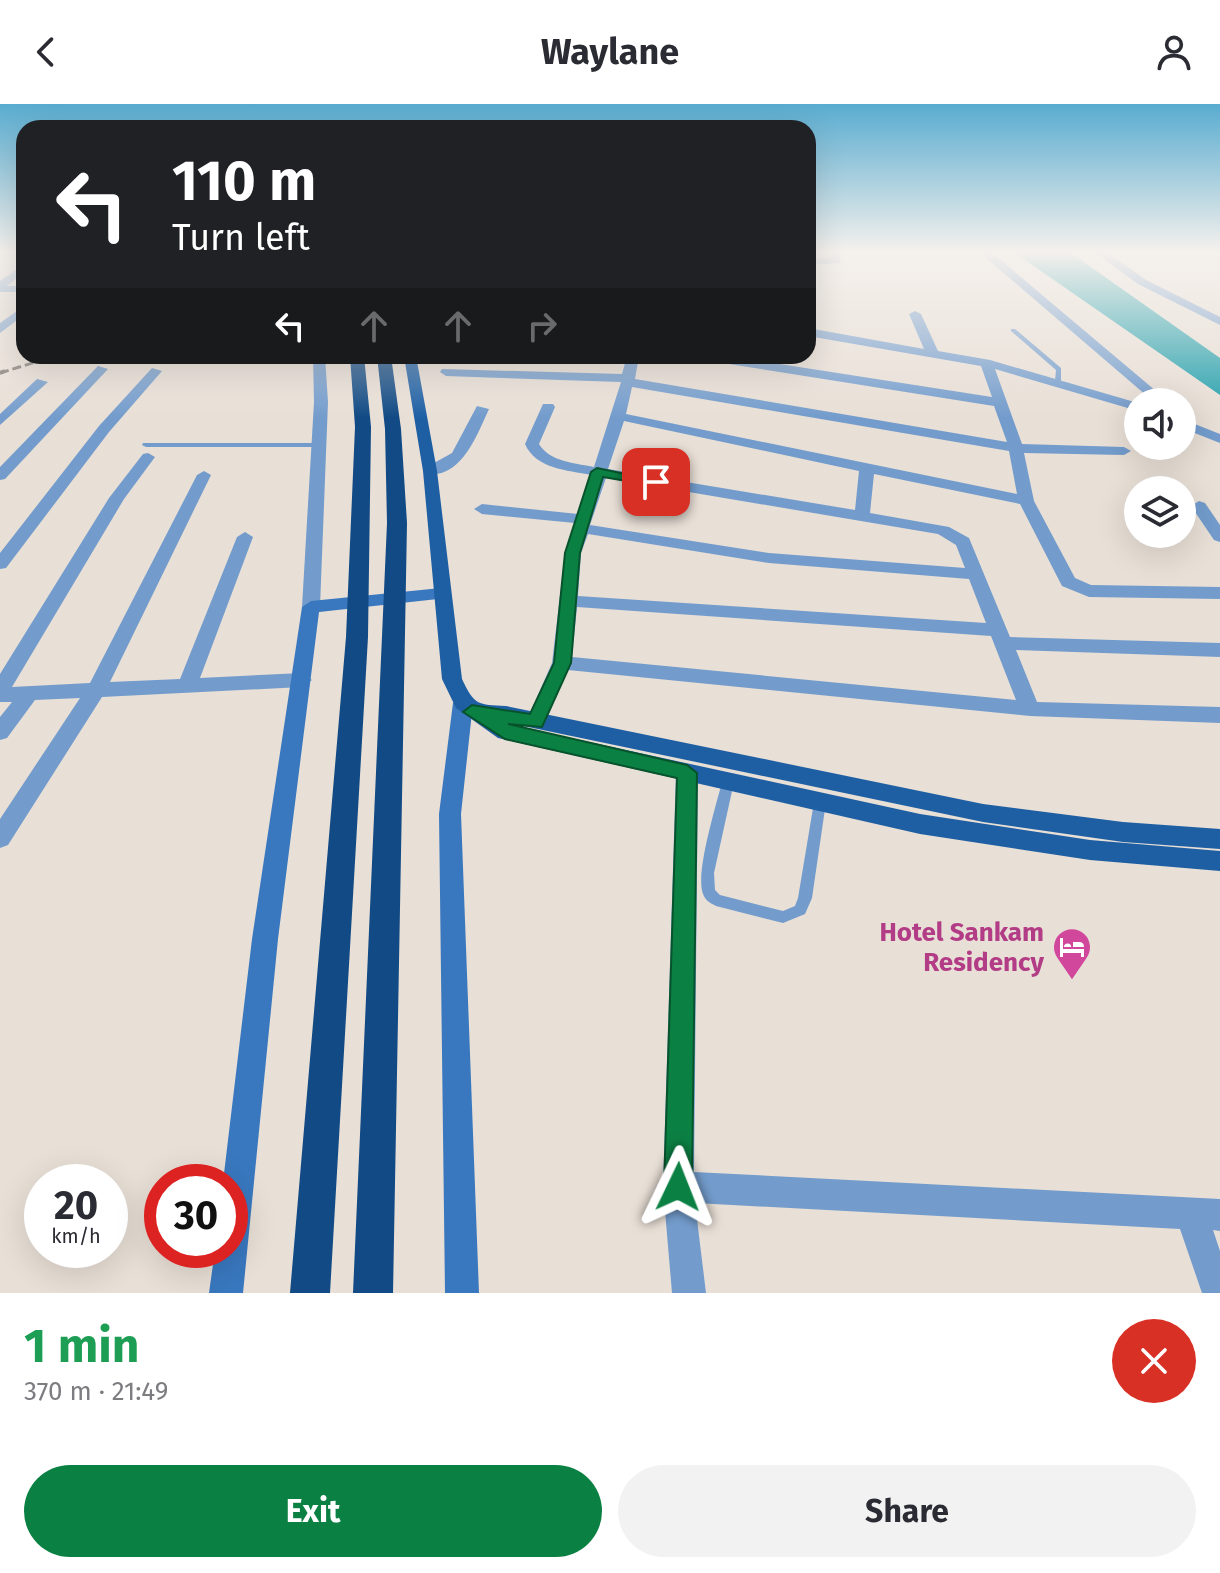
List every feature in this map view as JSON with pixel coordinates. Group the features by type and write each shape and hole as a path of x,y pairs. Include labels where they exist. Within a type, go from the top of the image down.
{"highway":[{"path":"310,1293 358,602 363,427 358,364"},
{"path":"373,1293 397,523 393,429 385,364"}],"main road":[{"path":"411,364 430,471 452,679 468,707 505,732 920,824 1090,850 1220,861"},
{"path":"468,707 983,813 1123,832 1220,839"}],"street":[{"path":"1049,306 1145,388"},
{"path":"1189,306 1220,322"},
{"path":"1196,310 1220,311"},
{"path":"915,314 932,352"},
{"path":"0,329 16,316"},
{"path":"816,333 986,363 1059,381 1124,402"},
{"path":"986,363 1016,448 1026,501 1068,582 1077,588 1220,593"},
{"path":"226,1293 265,939 311,607 322,391 320,364"},
{"path":"536,722 562,663 573,553 632,364"},
{"path":"755,364 1002,403"},
{"path":"446,372 534,368 629,380 1016,448 1124,451"},
{"path":"0,476 102,369"},
{"path":"0,564 104,429 156,371"},
{"path":"0,421 42,382"},
{"path":"548,407 532,450 546,459 597,472 943,530 956,535 963,542 977,574 1030,709"},
{"path":"430,471 445,468 456,459 482,409"},
{"path":"618,416 1026,501"},
{"path":"1196,429 1220,439"},
{"path":"147,451 0,692 302,680"},
{"path":"862,517 867,467"},
{"path":"0,838 96,690 204,475"},
{"path":"1199,506 1220,537"},
{"path":"482,509 582,523 769,558 977,574"},
{"path":"188,684 245,537"},
{"path":"311,607 441,594"},
{"path":"568,601 1000,636 1220,650"},
{"path":"562,663 1030,709 1220,715"},
{"path":"0,732 30,693"},
{"path":"462,1293 450,814 468,707"},
{"path":"687,773 678,1187 689,1293"},
{"path":"678,1187 1205,1213 1219,1293"}],"lane":[{"path":"1013,330 1059,369 1059,381"},
{"path":"147,451 317,445"},
{"path":"728,782 707,873 709,893 716,900 783,917 800,910 805,898 820,802"}],"water":[{"path":"1092,306 1147,306 1220,358 1220,395"}],"railway":[{"path":"5,371 0,373 29,364"}],"place":[{"name":"Hotel Sankam Residency","path":"1072,981"}],"route":[{"path":"656,482 597,472 573,553 562,663 536,722 506,714 472,712 505,732 687,773 678,1187"}]}
